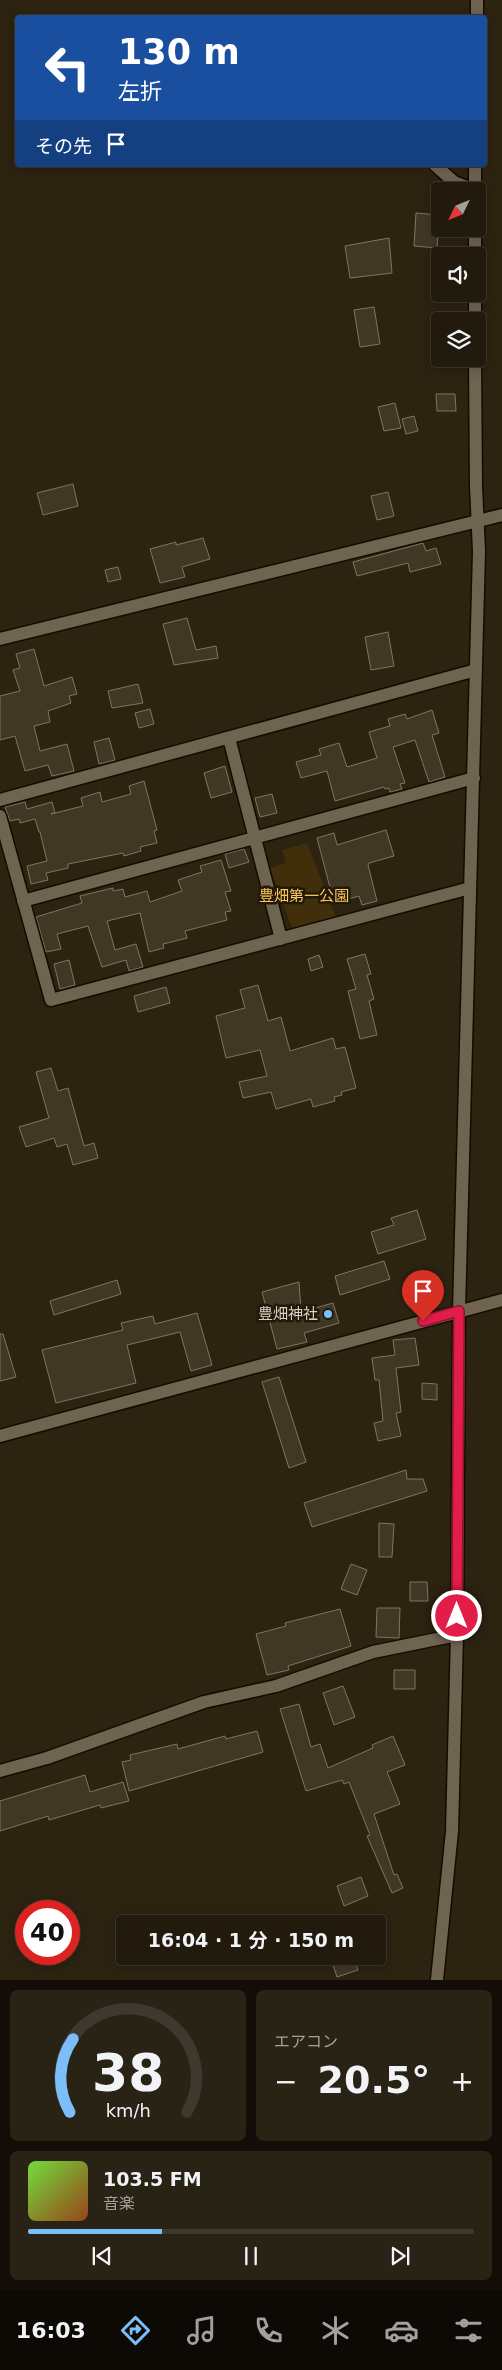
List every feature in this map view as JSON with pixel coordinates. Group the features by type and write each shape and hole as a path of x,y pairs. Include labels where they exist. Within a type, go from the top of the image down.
{"street":[{"path":"477,0 477,15"},
{"path":"437,167 454,182"},
{"path":"475,167 475,182"},
{"path":"436,1980 452,1831 457,1635 459,1311 479,522 476,486 476,367"},
{"path":"0,639 500,516"},
{"path":"0,800 476,670"},
{"path":"229,738 281,939"},
{"path":"23,901 474,778"},
{"path":"0,816 51,1000 470,888"},
{"path":"0,1436 502,1300"},
{"path":"0,1771 48,1758 204,1702 276,1686 373,1652 457,1635"}],"green space":[{"name":"豊畑第一公園","path":"307,843 336,917 293,931 270,868 286,863 282,850"}],"building":[{"path":"416,213 431,214 431,238 438,238 437,247 414,246"},
{"path":"389,238 392,273 350,278 345,246"},
{"path":"374,307 380,344 360,347 354,310"},
{"path":"436,394 455,394 456,411 437,411"},
{"path":"395,403 401,428 384,431 378,407"},
{"path":"414,416 418,431 406,434 402,419"},
{"path":"73,484 78,506 43,515 37,493"},
{"path":"388,492 394,516 377,520 371,496"},
{"path":"203,538 210,559 182,567 185,577 160,583 150,549 176,542 176,545"},
{"path":"423,543 426,551 436,548 441,564 410,572 408,563 357,576 353,562"},
{"path":"118,567 121,579 108,582 105,570"},
{"path":"187,618 196,650 216,646 218,658 174,665 163,624"},
{"path":"388,632 394,666 371,670 365,637"},
{"path":"34,649 44,686 72,677 77,694 69,696 71,703 48,711 50,722 34,726 40,751 67,744 74,771 52,776 48,765 25,771 15,736 0,740 0,696 20,691 13,670 20,668 16,654"},
{"path":"138,684 143,703 112,708 108,691"},
{"path":"150,709 154,724 139,728 135,713"},
{"path":"432,710 439,733 432,735 445,777 429,782 415,740 393,747 405,783 400,784 402,789 390,792 389,788 385,789 384,787 335,801 327,771 301,778 296,762 321,755 319,749 339,743 347,767 377,758 369,732 390,726 388,719 405,714 407,719"},
{"path":"109,738 115,760 99,764 94,742"},
{"path":"225,766 232,792 211,798 204,773"},
{"path":"144,781 157,830 154,831 157,843 140,847 141,851 124,856 123,853 68,864 68,868 46,873 48,880 31,884 27,866 47,861 40,832 35,819 20,823 19,819 10,821 5,807 25,802 27,809 52,802 55,813 83,806 81,798 100,792 102,802 131,794 129,786"},
{"path":"272,794 277,813 260,817 255,798"},
{"path":"386,830 394,856 369,863 368,865 377,901 362,905 359,896 334,903 317,838 334,833 337,845"},
{"path":"244,849 249,862 229,868 225,854"},
{"path":"221,860 231,891 225,892 231,911 225,912 227,920 185,931 187,938 163,944 164,948 149,952 140,913 107,921 115,950 136,944 143,967 129,971 126,960 102,967 88,926 57,934 61,949 46,952 36,917 82,903 80,896 113,888 113,891 123,889 125,897 147,891 150,902 182,891 178,880 202,872 200,866"},
{"path":"365,954 371,974 367,975 374,999 369,1001 377,1035 360,1039 348,991 356,989 347,959"},
{"path":"319,955 323,967 311,971 308,959"},
{"path":"69,960 75,985 60,989 54,964"},
{"path":"258,985 268,1021 281,1017 290,1051 333,1038 336,1049 345,1047 356,1088 341,1092 342,1095 334,1097 335,1101 313,1107 311,1099 276,1109 271,1092 243,1098 239,1082 267,1076 260,1050 226,1058 216,1016 245,1008 240,990"},
{"path":"166,987 170,1003 138,1012 134,996"},
{"path":"51,1068 58,1091 68,1088 84,1146 94,1143 98,1158 73,1165 67,1144 57,1147 54,1138 26,1147 19,1127 49,1118 36,1072"},
{"path":"417,1210 426,1239 378,1254 371,1232 394,1225 391,1218"},
{"path":"384,1261 390,1279 340,1295 335,1276"},
{"path":"117,1280 121,1294 54,1315 50,1301"},
{"path":"299,1282 301,1312 333,1303 339,1323 304,1333 307,1342 277,1349 262,1292"},
{"path":"197,1313 212,1365 191,1371 180,1332 127,1345 136,1383 56,1403 42,1350 123,1330 121,1323 153,1316 155,1324"},
{"path":"0,1334 3,1334 16,1377 0,1381"},
{"path":"415,1338 419,1365 396,1368 401,1412 396,1413 401,1436 378,1441 374,1423 383,1421 379,1380 375,1380 372,1358 395,1355 393,1340"},
{"path":"279,1377 306,1462 289,1468 262,1382"},
{"path":"422,1383 437,1384 437,1400 422,1399"},
{"path":"406,1470 407,1479 423,1479 427,1491 312,1527 304,1503"},
{"path":"379,1523 394,1524 392,1557 379,1557"},
{"path":"351,1564 367,1570 357,1595 341,1589"},
{"path":"410,1582 427,1582 428,1601 410,1601"},
{"path":"377,1608 400,1608 399,1638 376,1637"},
{"path":"340,1609 351,1646 288,1666 289,1670 267,1675 256,1634 286,1626 285,1623"},
{"path":"394,1670 415,1670 415,1689 394,1689"},
{"path":"343,1686 355,1717 334,1725 323,1693"},
{"path":"299,1704 311,1747 320,1744 328,1768 373,1748 372,1745 393,1736 405,1765 387,1772 400,1804 374,1814 394,1875 397,1874 403,1888 392,1893 367,1836 370,1835 349,1782 344,1784 342,1780 306,1791 280,1709"},
{"path":"257,1731 263,1752 129,1791 122,1762 131,1760 130,1755 177,1744 178,1749 225,1736 226,1739"},
{"path":"85,1775 90,1792 123,1782 129,1801 101,1808 100,1805 49,1820 48,1816 0,1831 0,1801"},
{"path":"361,1877 368,1896 344,1906 337,1886"},
{"path":"333,1965 356,1965 358,1970 337,1977"}],"place":[{"name":"豊畑神社","path":"328,1314"}],"route":[{"path":"423,1321 459,1311 457,1616"}]}
